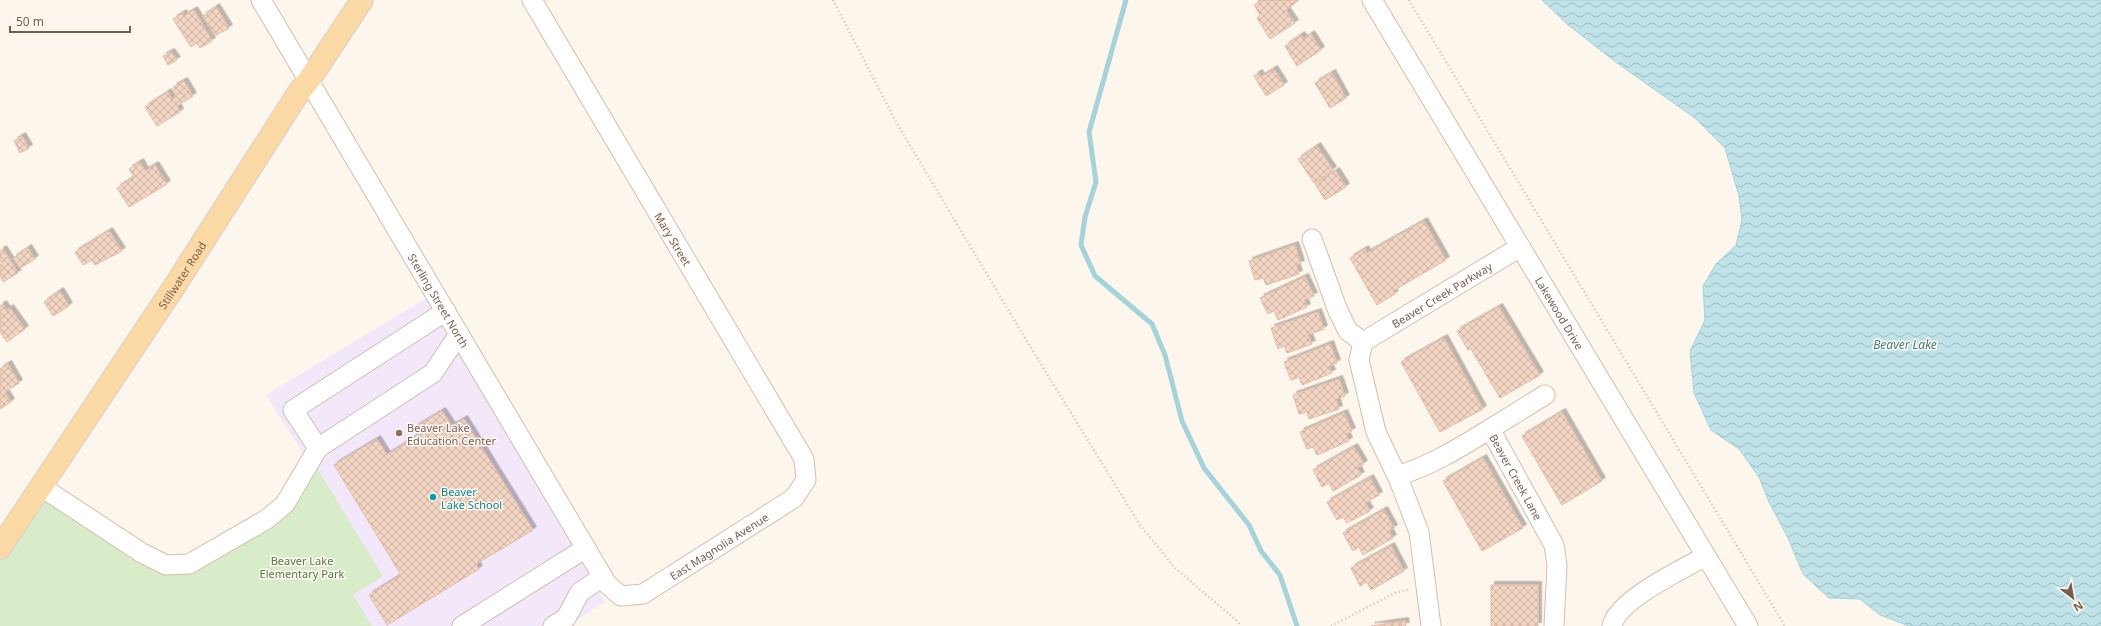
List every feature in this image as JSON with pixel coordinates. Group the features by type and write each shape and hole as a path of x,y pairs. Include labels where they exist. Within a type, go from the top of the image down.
{"main road":[{"name":"Stillwater Road","path":"0,548 174,287 299,92 309,80 362,0"}],"street":[{"name":"Sterling Street North","path":"261,0 607,584 621,596"},
{"name":"Mary Street","path":"532,0 804,459 806,480"},
{"name":"Lakewood Drive","path":"1372,0 1748,626"},
{"path":"1312,238 1338,311 1348,331 1363,342 1359,360 1376,432 1397,476 1419,532 1431,626"},
{"name":"Beaver Creek Parkway","path":"1363,342 1520,247"},
{"path":"318,448 293,410 446,310"},
{"path":"40,486 142,553 166,566 189,564 267,519 285,504 318,448 433,373 459,334"},
{"path":"1490,429 1545,395"},
{"name":"Beaver Creek Lane","path":"1397,476 1412,472 1490,429 1554,545 1557,565 1554,626"},
{"name":"East Magnolia Avenue","path":"621,596 643,594 794,498 806,480"},
{"path":"462,626 586,548"},
{"path":"1612,626 1626,605 1643,592 1706,556"},
{"path":"553,626 566,618 580,592 603,577"}],"path":[{"path":"833,0 896,122 1028,344 1140,525 1176,568 1236,620 1240,626"},
{"path":"1409,0 1785,626"},
{"path":"1331,626 1395,593 1426,585"}],"shaded area":[{"name":"Beaver Lake Education Center","path":"430,296 605,602 567,626 267,626 314,471 266,395"}],"green space":[{"name":"Beaver Lake Elementary Park","path":"309,455 383,576 353,595 372,626 0,626 0,548 40,486 166,565 267,519"}],"water":[{"name":"Beaver Lake","path":"1542,0 2101,0 2101,626 1909,626 1880,615 1860,599 1829,598 1803,574 1788,538 1769,502 1759,477 1739,449 1711,430 1694,393 1690,351 1705,320 1703,286 1716,264 1736,245 1742,220 1739,196 1725,148 1695,118 1617,63 1567,24"}],"building":[{"path":"1262,0 1299,0 1286,10 1295,23 1270,39 1257,18 1260,15 1254,5"},
{"path":"216,7 229,28 215,36 203,16"},
{"path":"194,10 212,41 200,48 197,43 191,47 173,19 183,13 184,16"},
{"path":"1311,34 1321,50 1297,66 1285,46 1301,35 1304,39"},
{"path":"171,52 177,60 168,65 163,56"},
{"path":"1274,69 1284,85 1266,96 1254,76 1259,73 1261,77"},
{"path":"1332,73 1346,98 1330,108 1315,83"},
{"path":"184,81 193,96 177,106 180,112 157,126 145,107 168,92 172,99 177,95 173,87"},
{"path":"22,136 29,148 20,153 14,141"},
{"path":"1317,146 1333,170 1314,183 1298,159"},
{"path":"140,162 145,171 155,165 167,184 129,207 117,188 134,177 129,169"},
{"path":"1336,171 1346,187 1325,200 1315,184"},
{"path":"1424,221 1446,260 1393,291 1395,294 1377,305 1350,258 1365,249 1367,253"},
{"path":"109,231 122,251 95,265 92,260 83,265 75,252"},
{"path":"1295,245 1301,264 1296,265 1299,274 1266,285 1263,278 1255,280 1249,261"},
{"path":"28,248 35,259 20,268 13,258"},
{"path":"3,249 18,273 3,282 0,276 0,265 2,264 0,260 0,251"},
{"path":"1305,277 1314,296 1304,300 1307,307 1278,320 1274,311 1268,314 1260,298"},
{"path":"60,291 69,306 53,316 44,302"},
{"path":"3,304 7,310 10,308 25,329 7,342 0,332 0,306"},
{"path":"1499,307 1540,375 1500,398 1471,349 1468,350 1457,331"},
{"path":"1318,312 1324,329 1308,335 1312,344 1287,353 1284,346 1278,349 1271,328"},
{"path":"1444,338 1483,409 1440,432 1401,362"},
{"path":"1330,344 1337,363 1329,366 1332,373 1302,385 1299,377 1291,380 1284,362"},
{"path":"8,364 19,383 5,392 11,402 0,409 0,369"},
{"path":"1339,379 1345,396 1336,399 1339,409 1309,419 1307,412 1299,414 1293,395"},
{"name":"Beaver Lake School","path":"442,411 452,426 464,419 533,530 476,564 479,569 387,625 369,595 401,575 334,465 377,439 387,455 418,435 414,428"},
{"path":"1562,412 1602,481 1562,505 1522,436"},
{"path":"1344,413 1352,431 1346,434 1349,441 1317,455 1313,447 1307,449 1300,432"},
{"path":"1354,447 1364,464 1357,468 1361,475 1333,491 1329,483 1322,487 1313,470"},
{"path":"1483,458 1523,528 1482,551 1443,481"},
{"path":"1370,478 1379,495 1365,503 1370,511 1347,523 1343,517 1337,520 1327,502"},
{"path":"1384,510 1394,528 1389,531 1393,538 1363,555 1359,547 1353,551 1343,533"},
{"path":"1391,546 1404,571 1371,590 1367,582 1360,586 1351,568"},
{"path":"1491,585 1538,585 1538,626 1491,626"},
{"path":"1405,621 1406,626 1371,626"}],"waterway":[{"path":"1126,0 1089,132 1096,182 1085,217 1081,245 1095,276 1152,324 1165,355 1182,421 1204,468 1249,525 1261,551 1280,575 1297,626"}],"place":[{"name":"Beaver Lake Education Center","path":"399,433"},
{"name":"Beaver Lake School","path":"433,497"}]}
